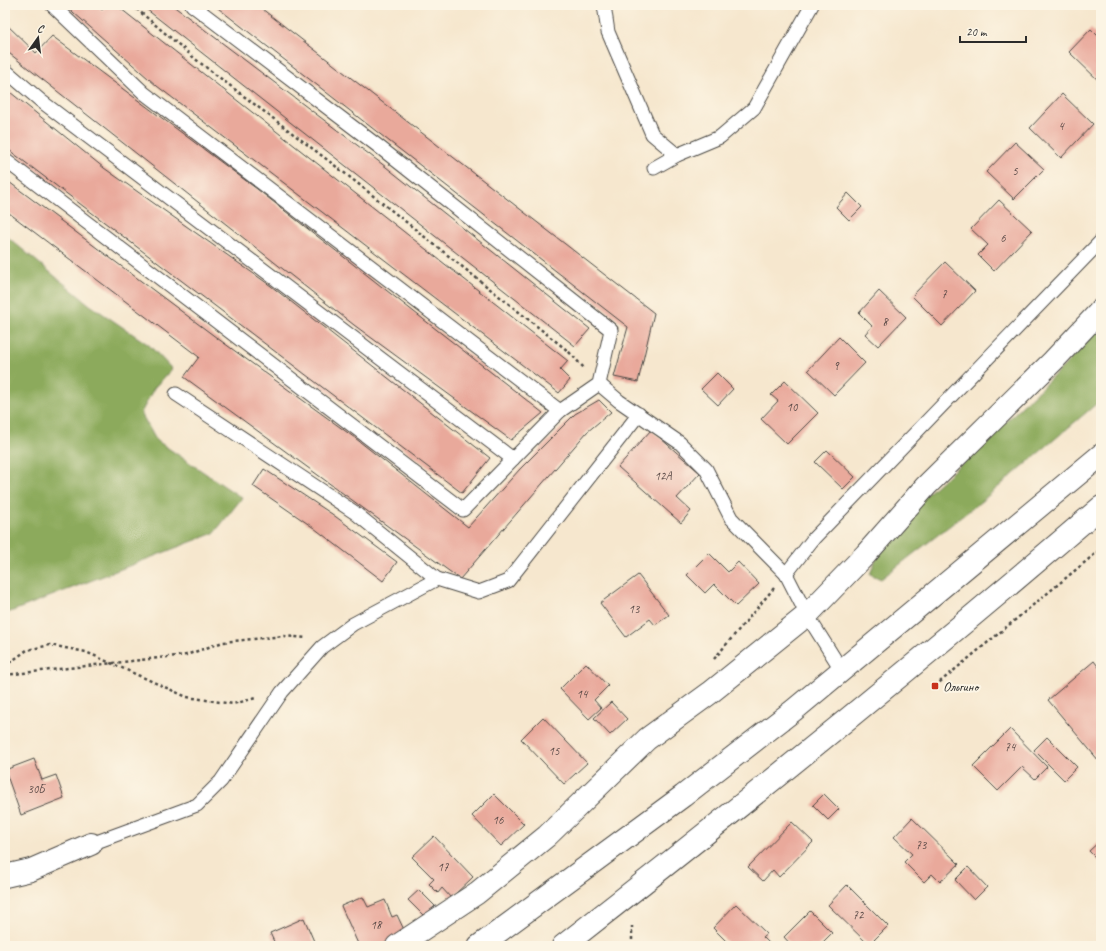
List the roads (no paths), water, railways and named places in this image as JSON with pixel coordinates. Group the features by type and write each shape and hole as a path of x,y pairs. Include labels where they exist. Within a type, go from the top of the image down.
{"main road":[{"path":"397,946 477,893 506,870 551,833 647,739 710,693 807,615 866,554 926,486 1053,361 1101,310"},
{"path":"479,946 683,796 794,710 841,669 1101,455"},
{"path":"563,946 688,848 915,663 1101,507"},
{"path":"5,876 31,870 91,844"}],"lane":[{"path":"52,5 144,93 560,410"},
{"path":"5,160 463,510 560,410 599,384 611,330 378,146 192,5"},
{"path":"604,5 608,32 652,134 677,154"},
{"path":"654,168 677,154 720,137 754,108 812,5"},
{"path":"5,70 41,101 513,459"},
{"path":"786,574 814,538 1101,241"},
{"path":"599,384 619,401 680,443 706,469 731,518 786,574 807,615 841,669"},
{"path":"176,394 354,512 438,579 480,592 508,581 639,414"},
{"path":"91,844 197,805 221,781 282,692 322,647 353,624 438,579"}],"place":[{"name":"Ольгино","path":"935,686"}]}
